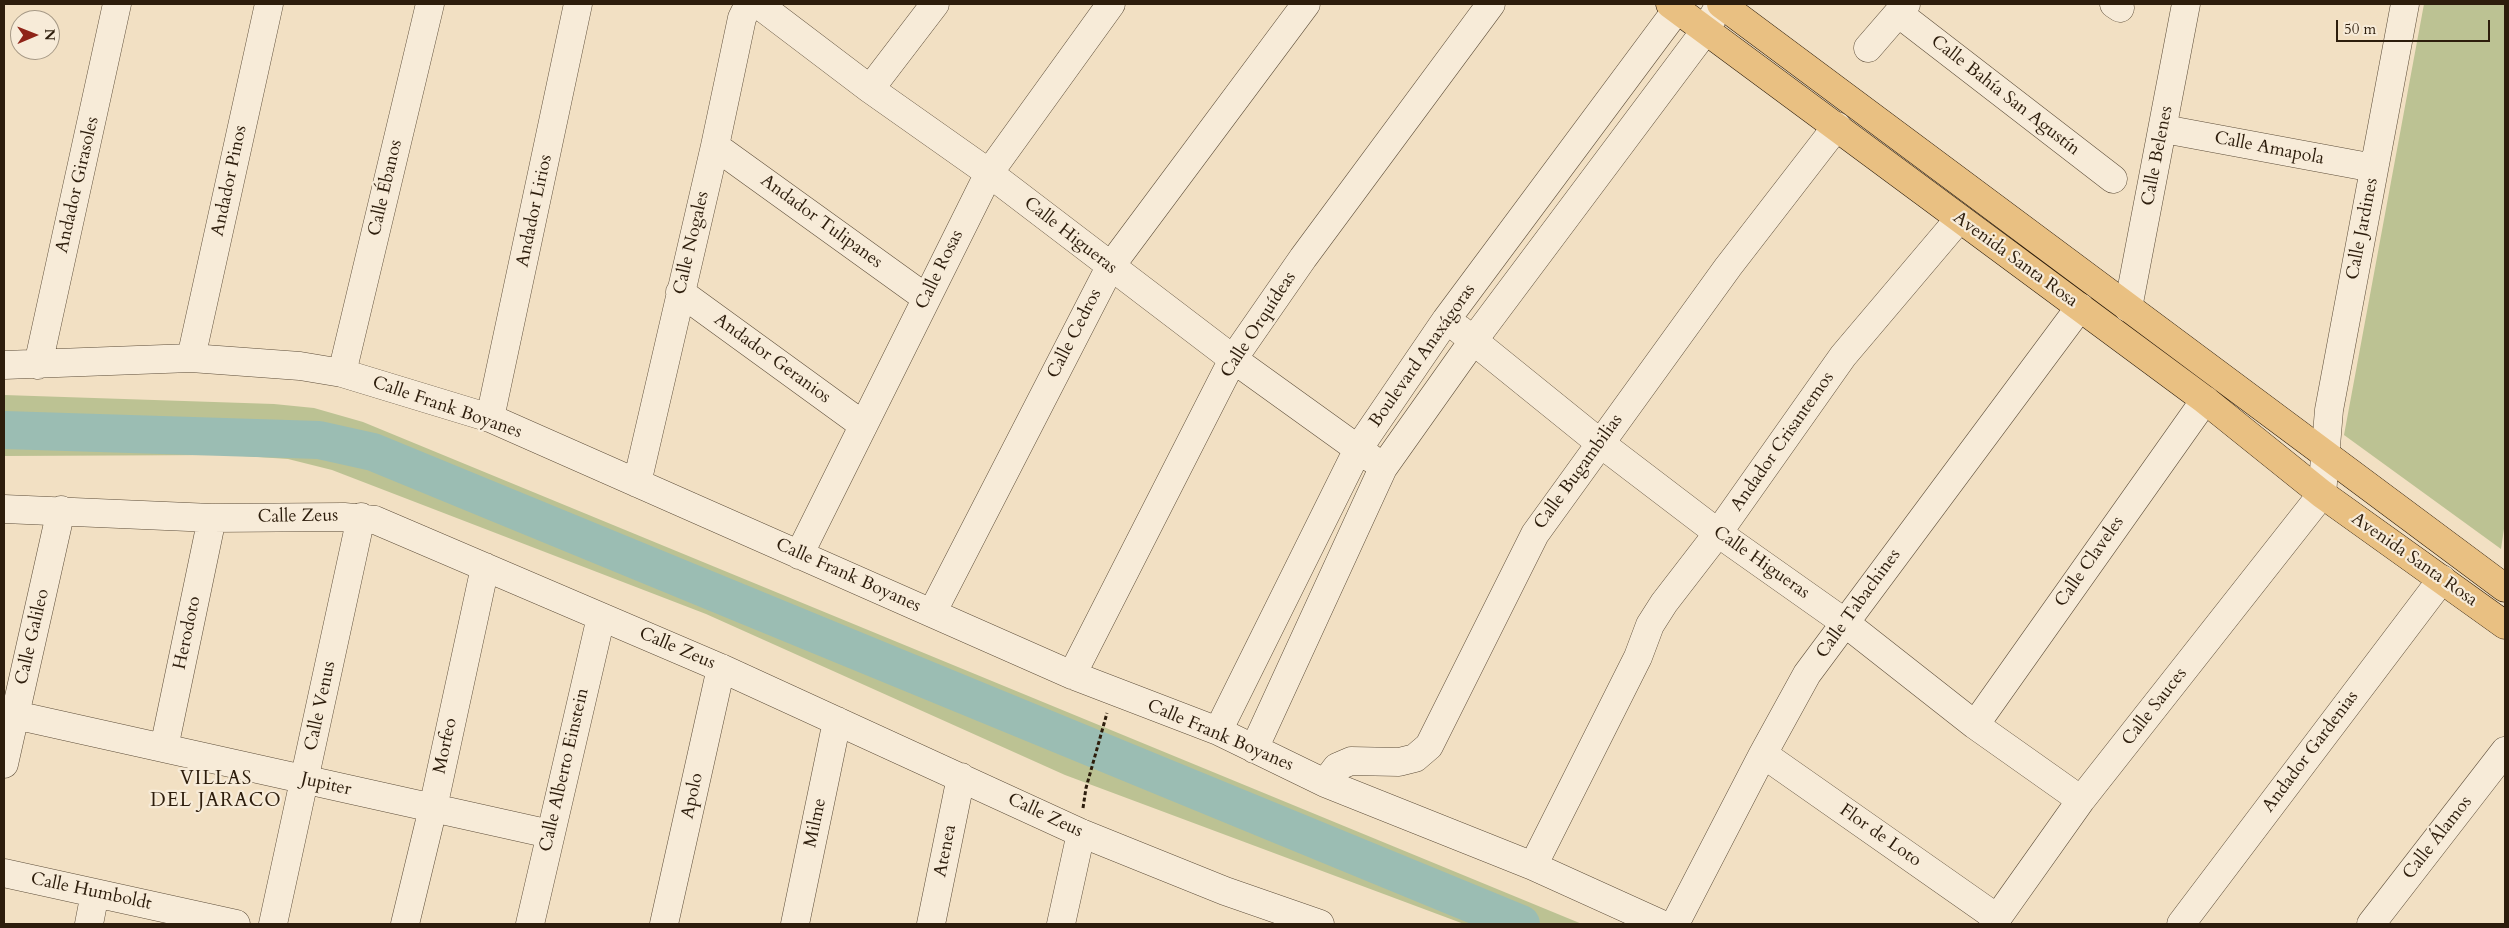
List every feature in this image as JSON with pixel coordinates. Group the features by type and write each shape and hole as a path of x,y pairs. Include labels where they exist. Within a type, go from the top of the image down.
{"main road":[{"name":"Avenida Santa Rosa","path":"1720,4 2505,588"},
{"name":"Avenida Santa Rosa","path":"1676,5 1705,31 1837,126 1959,219 2205,400 2322,494 2505,625"}],"street":[{"name":"Andador Girasoles","path":"38,365 117,4"},
{"name":"Andador Pinos","path":"191,358 269,4"},
{"name":"Calle Ébanos","path":"342,373 430,4"},
{"name":"Andador Lirios","path":"490,418 578,4"},
{"name":"Calle Nogales","path":"637,483 715,146 742,18 749,4"},
{"name":"Calle Higueras","path":"758,4 870,89 989,173 1110,267 1383,468"},
{"path":"870,89 935,4"},
{"name":"Calle Rosas","path":"799,555 989,173 1111,4"},
{"name":"Calle Cedros","path":"932,613 1110,267 1306,4"},
{"name":"Calle Orquídeas","path":"1072,675 1233,359 1303,258 1491,4"},
{"name":"Avenida Santa Rosa","path":"1705,31 1720,4"},
{"name":"Calle Belenes","path":"2128,308 2164,129 2186,4"},
{"name":"Calle Jardines","path":"2326,454 2329,410 2405,4"},
{"name":"Boulevard Anaxágoras","path":"1218,732 1358,449 1446,320 1676,5"},
{"path":"1868,48 1902,8"},
{"name":"Calle Bahía San Agustín","path":"1902,8 2113,179"},
{"name":"Boulevard Anaxágoras","path":"1254,748 1383,468 1474,341 1705,31"},
{"name":"Calle Bugambilias","path":"1325,783 1337,767 1351,761 1399,762 1415,758 1429,746 1535,534 1728,267 1837,126"},
{"name":"Calle Amapola","path":"2164,129 2374,168"},
{"name":"Andador Tulipanes","path":"715,146 926,298"},
{"name":"Andador Crisantemos","path":"1532,866 1638,657 1650,625 1664,603 1718,533 1844,356 1959,219"},
{"name":"Andador Geranios","path":"680,292 863,425"},
{"name":"Calle Tabachines","path":"1675,924 1763,754 1807,674 2080,307"},
{"name":"Calle Higueras","path":"1446,320 1718,533 1844,622 1975,725 2081,800"},
{"name":"Calle Frank Boyanes","path":"4,365 191,358 300,366 342,373 490,418 1072,675 1218,732 1325,783 1532,866 1661,924"},
{"name":"Calle Claveles","path":"1975,725 2205,400"},
{"path":"2322,494 2326,454"},
{"name":"Calle Sauces","path":"1995,921 2081,800 2322,494"},
{"name":"Calle Zeus","path":"4,509 212,518 360,517 375,520 402,529 485,568 721,668 1080,833 1225,891 1320,924"},
{"name":"Calle Galileo","path":"4,764 61,510"},
{"name":"Calle Venus","path":"273,924 306,780 360,517"},
{"name":"Herodoto","path":"164,748 212,518"},
{"name":"Morfeo","path":"405,924 433,808 485,568"},
{"name":"Andador Gardenias","path":"2181,924 2442,579"},
{"name":"Calle Alberto Einstein","path":"530,924 602,617"},
{"name":"Apolo","path":"664,924 721,668"},
{"name":"Jupiter","path":"15,715 550,834"},
{"name":"Milme","path":"796,924 837,721"},
{"name":"Calle Álamos","path":"2371,924 2505,751"},
{"name":"Flor de Loto","path":"1763,754 1995,921"},
{"name":"Atenea","path":"931,924 961,777"},
{"path":"1061,924 1080,833"},
{"name":"Calle Humboldt","path":"4,874 236,924"},
{"path":"88,924 95,894"}],"path":[{"path":"1086,788 1106,718"}],"green space":[{"path":"2424,4 2505,4 2505,522 2501,549 2344,435"},
{"path":"4,395 274,404 314,408 363,422 1582,924 1464,924 1065,775 706,614 332,470 288,459 228,455 4,456"}],"waterway":[{"path":"4,430 319,440 373,452 1521,924"}],"district":[{"name":"VILLAS DEL JARACO","path":"216,791"}]}
